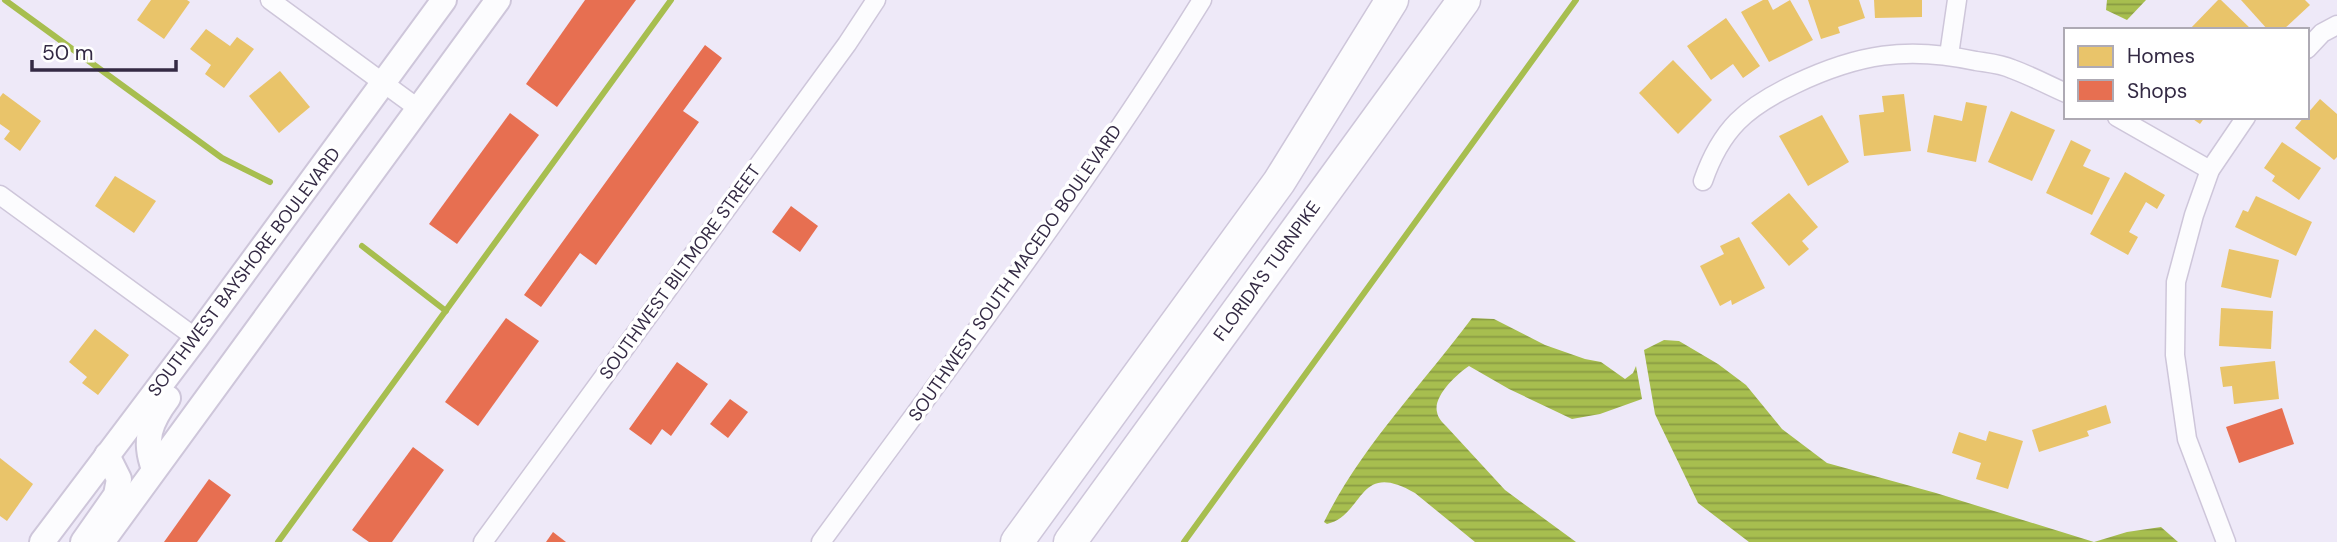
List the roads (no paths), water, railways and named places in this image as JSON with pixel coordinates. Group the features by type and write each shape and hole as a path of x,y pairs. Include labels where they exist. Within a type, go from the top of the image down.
{"highway":[{"path":"1017,542 1279,182 1392,0"},
{"name":"FLORIDA'S TURNPIKE","path":"1070,542 1464,0"}],"main road":[{"name":"SOUTHWEST BAYSHORE BOULEVARD","path":"42,542 196,338 444,0"},
{"path":"102,542 498,0"},
{"path":"154,468 147,451 152,424 161,408 208,347 220,326 223,299"},
{"path":"83,542 116,495 119,479 107,455"}],"street":[{"path":"270,0 419,109"},
{"name":"SOUTHWEST BILTMORE STREET","path":"483,542 847,44 876,0"},
{"name":"SOUTHWEST SOUTH MACEDO BOULEVARD","path":"821,542 1027,262 1170,52 1202,0"},
{"path":"1949,55 1957,0"},
{"path":"2309,47 2322,33 2337,24"},
{"path":"1703,181 1711,156 1720,140 1731,127 1768,97 1830,68 1884,54 1949,55 2010,68 2064,92"},
{"path":"2121,119 2210,170"},
{"path":"2226,542 2187,439 2175,355 2176,282 2194,215 2210,170 2245,119"},
{"path":"0,195 196,338"}],"waterway":[{"path":"5,0 222,158 270,182"},
{"path":"278,542 671,0"},
{"path":"1184,542 1576,0"},
{"path":"362,246 446,311"}]}
